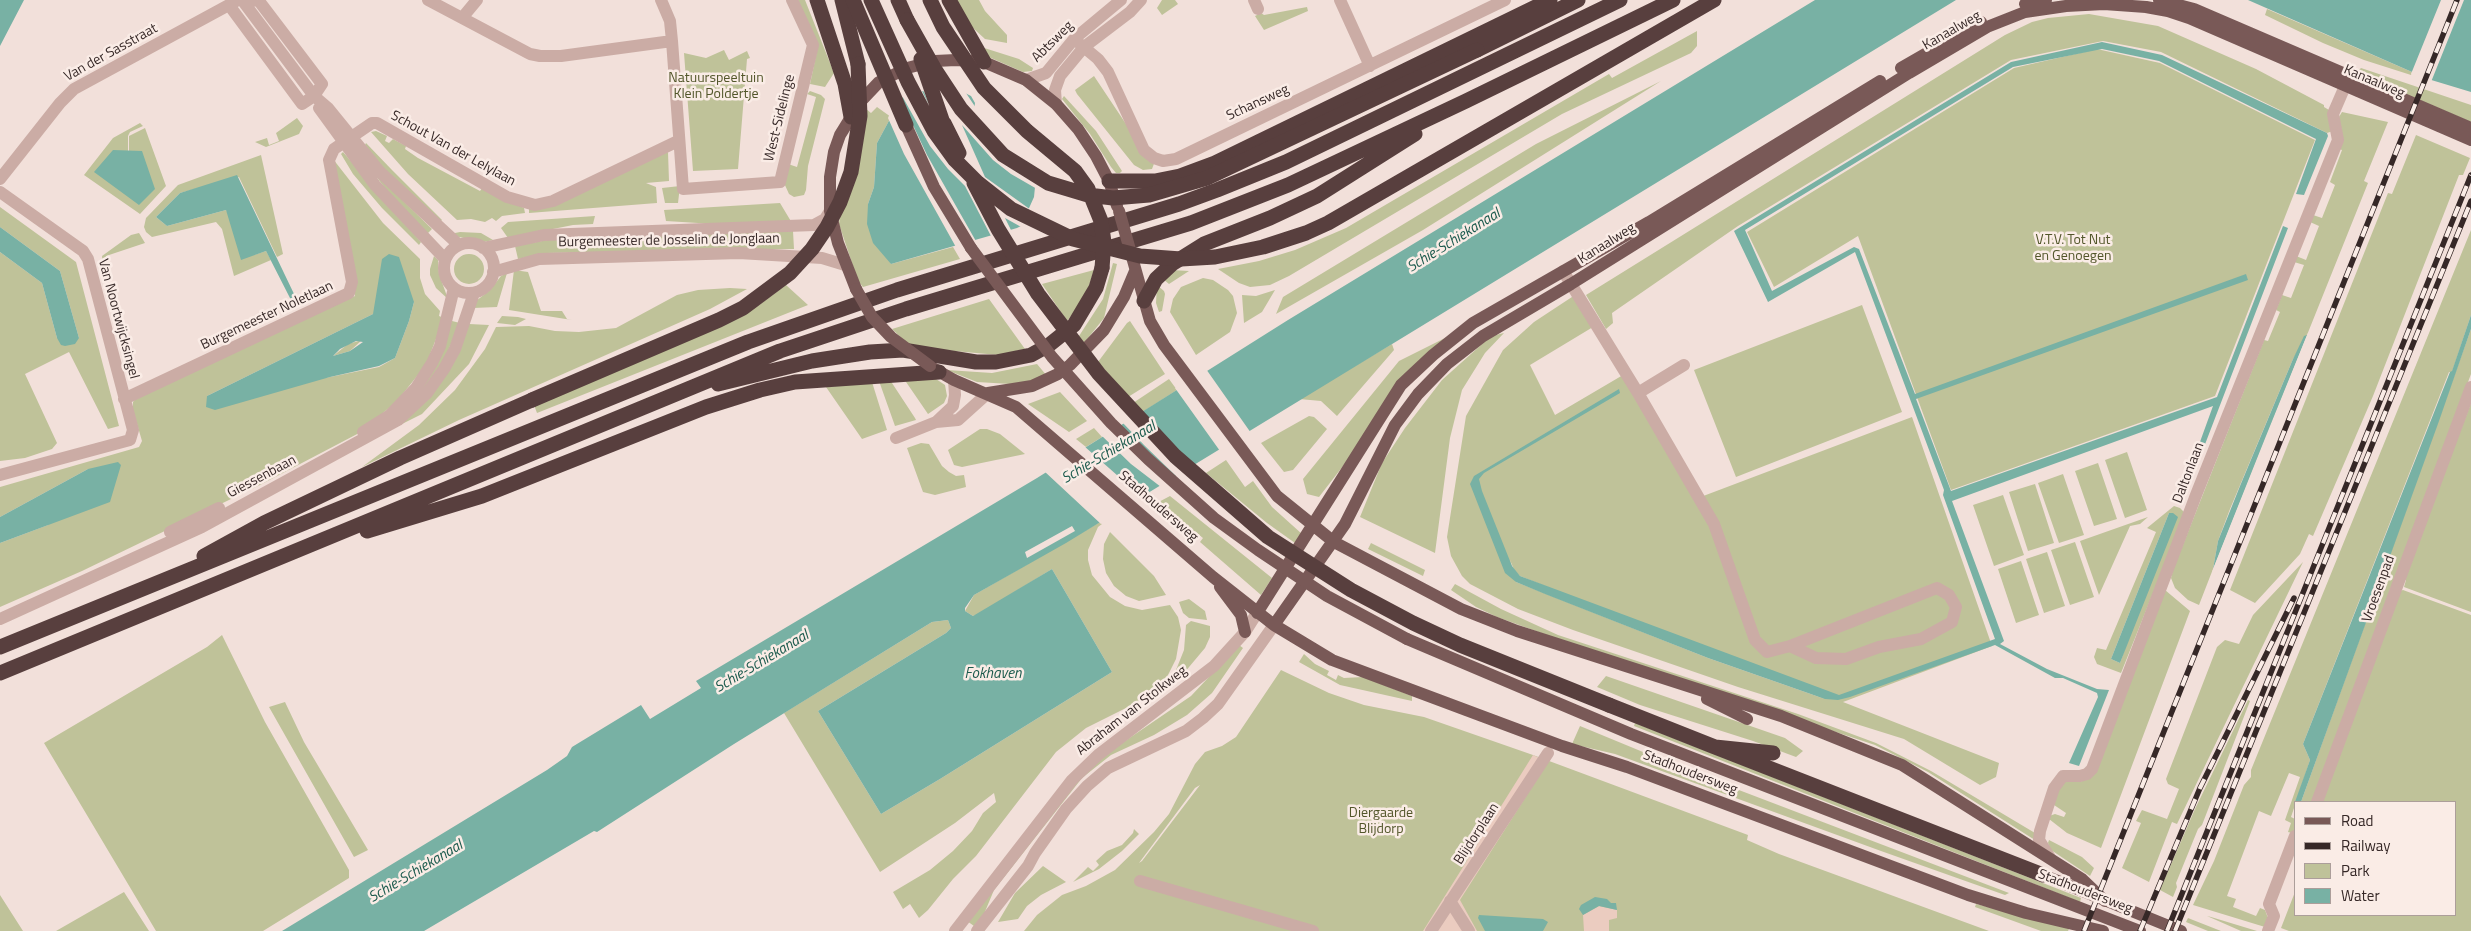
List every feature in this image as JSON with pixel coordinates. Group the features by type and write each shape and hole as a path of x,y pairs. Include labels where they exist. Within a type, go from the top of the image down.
{"highway":[{"path":"817,0 845,84 850,117"},
{"path":"143,588 264,523 400,458 743,308 790,273 812,250 840,202 851,172 857,144 860,116 858,64 842,0"},
{"path":"853,0 906,125"},
{"path":"871,0 908,82 934,131 955,160 983,187 1012,208 1073,240 1140,256 1181,259 1215,257 1263,248 1306,234 1714,0"},
{"path":"898,0 907,20 942,120 998,229 1038,294 1074,343 1175,456 1268,537 1350,590 1460,644 1715,747 1773,754"},
{"path":"691,389 738,380 812,361 870,352 903,350 976,362 996,362 1031,355 1049,345 1074,325 1096,288 1102,268 1104,242 1101,222 1088,189 1075,171 1027,131 984,88 943,27 930,0"},
{"path":"949,0 984,62"},
{"path":"1109,181 1155,181 1180,176 1215,163 1550,0"},
{"path":"907,20 934,68 961,109 1003,155 1048,183 1088,195 1113,198 1149,196 1214,175 1578,0"},
{"path":"0,647 748,342 897,290 1179,204 1217,190 1286,162 1620,0"},
{"path":"0,673 780,351 1192,223 1288,185 1673,0"},
{"path":"1144,301 1156,279 1172,264 1204,244 1270,218 1317,196 1466,101"},
{"path":"275,560 482,496 680,416 760,390 804,381 934,369"},
{"name":"Stadhoudersweg","path":"1715,747 2043,876"},
{"path":"1938,821 1951,839"}],"main road":[{"name":"Kanaalweg","path":"1313,526 1402,385 1433,355 1473,323 1649,222 1948,39 2007,11 2046,0"},
{"name":"Kanaalweg","path":"2159,0 2194,9 2471,140"},
{"name":"Kanaalweg","path":"1334,542 1346,524 1396,425 1418,394 1447,364 1483,336 1571,284 1909,73 1987,27 2025,12 2066,6 2104,4 2146,7 2168,11 2471,128"},
{"name":"Stadhoudersweg","path":"2103,931 2026,913 1968,895 1627,767 1562,746 1436,700 1332,660 1274,625 1213,577 1016,407 988,393 954,380 934,369 891,337 872,317 845,265 830,211 830,177 834,152 850,117 879,82 907,68 935,61 984,62 1026,80 1056,104 1096,156 1109,181 1119,211 1150,321 1164,345 1260,476 1277,496 1334,542 1461,609 1517,631 1781,716 1909,768 2082,879 2105,901"},
{"name":"Stadhoudersweg","path":"906,125 934,187 962,234 1035,336 1128,441 1214,518 1294,575 1374,622 1467,666 1631,734 2140,931"},
{"path":"988,393 1032,386 1058,374 1070,365 1104,330 1124,296 1135,271"},
{"path":"1257,612 1313,526"},
{"path":"1274,625 1334,542"},
{"path":"1213,577 1241,615 1245,632"},
{"path":"1657,677 1747,719"},
{"path":"1962,810 1982,815"},
{"name":"Stadhoudersweg","path":"2043,876 2181,931"}],"street":[{"path":"242,0 314,96 320,110 347,140 396,188 459,245"},
{"path":"233,3 296,98 302,104 314,96 322,84 259,1 252,0"},
{"path":"428,0 530,54 546,57 672,40"},
{"path":"462,18 477,0"},
{"path":"661,0 670,21 678,140"},
{"name":"West-Sidelinge","path":"678,140 683,189 780,182 813,45 792,0"},
{"name":"Abtsweg","path":"1026,80 1046,73 1079,43 1121,0"},
{"name":"Abtsweg","path":"1056,104 1055,90 1060,76 1079,43 1130,12 1141,0"},
{"path":"1340,0 1370,66"},
{"name":"Schansweg","path":"1079,43 1098,59 1108,72 1144,150 1154,158 1163,161 1176,159 1502,1"},
{"name":"Van der Sasstraat","path":"0,180 60,103 74,89 233,3"},
{"name":"Daltonlaan","path":"2050,858 2042,848 2039,840 2040,831 2054,788 2063,776 2080,776 2092,770 2124,680 2196,495 2338,140 2333,114 2347,80"},
{"name":"Schout Van der Lelylaan","path":"347,140 372,123 378,123 507,197 535,205 553,201 678,140"},
{"path":"347,140 375,185 445,259"},
{"name":"Burgemeester Noletlaan","path":"124,398 349,293 352,282 329,160 334,149 347,140"},
{"name":"Van Noortwijcksingel","path":"0,192 83,251 88,259 133,435 130,440 0,475"},
{"name":"Burgemeester de Josselin de Jonglaan","path":"483,248 544,235 814,225 825,219 830,211"},
{"path":"469,244 483,248 490,256 493,272 485,287 474,293 467,293 454,288 445,275 445,259 459,245 469,244"},
{"name":"Burgemeester de Josselin de Jonglaan","path":"493,272 539,258 739,253 822,258 845,265"},
{"name":"Kanaalweg","path":"1563,270 1571,284"},
{"path":"1571,284 1638,393 1714,524 1755,640 1767,652 1790,646 1938,588 1949,595 1956,607 1952,622 1921,639 1878,648 1846,658 1816,658 1790,646"},
{"name":"Giessenbaan","path":"0,612 200,517 356,437 390,415 416,388 432,363 440,346 454,288"},
{"name":"Giessenbaan","path":"0,619 202,526 398,420 426,393 444,369 455,349 474,293"},
{"path":"1638,393 1684,365"},
{"path":"936,422 953,406 955,395 954,380"},
{"name":"Vroesenpad","path":"2317,801 2471,386"},
{"path":"896,438 936,422 958,420 988,393"},
{"name":"Abraham van Stolkweg","path":"956,931 1072,780 1098,754 1214,666 1245,632 1257,612"},
{"path":"977,931 1009,891 1066,809 1087,786 1108,768 1186,731 1203,718 1218,704 1274,625"},
{"name":"Blijdorplaan","path":"1431,931 1548,753"},
{"path":"2268,931 2274,916 2269,904 2294,839"},
{"path":"1140,881 1313,931"},
{"path":"991,931 1009,891"},
{"path":"1450,901 1469,931"}],"green space":[{"path":"798,0 805,0 834,73 825,87 810,84 818,46"},
{"path":"955,0 979,0 985,11 1007,35 1007,43 985,39 973,28 968,29"},
{"path":"1162,0 1175,0 1178,4 1162,15 1157,8"},
{"path":"1307,7 1308,11 1264,30 1255,16 1261,13 1264,15"},
{"path":"2267,9 2412,72 2411,75 2364,60 2323,43 2265,15"},
{"path":"2089,14 2158,26 2256,69 2324,105 2329,110 2333,131 2327,133 2161,52 2103,41 2011,60 1738,226 1612,313 1613,323 1606,329 1586,295 2005,35 2032,22 2048,18"},
{"path":"1697,31 1697,46 1691,53 1562,114 1289,276 1270,285 1250,287 1239,283 1218,269 1259,261 1295,250 1346,228 1609,74 1612,78"},
{"path":"978,46 1019,59 1033,68 1032,71 1023,72 991,58 985,55"},
{"name":"V.T.V. Tot Nut en Genoegen","path":"2097,49 2160,63 2315,140 2215,396 1951,490 1858,236 1774,287 1747,232 2014,68"},
{"name":"Natuurspeeltuin Klein Poldertje","path":"724,50 729,60 747,51 750,58 747,59 738,169 693,171 684,53 706,58"},
{"path":"2361,68 2471,105 2471,122 2356,73"},
{"path":"1094,76 1146,154 1155,161 1152,169 1143,170 1134,165 1077,94 1075,90"},
{"path":"1661,81 1423,230 1276,314 1283,297 1536,144"},
{"path":"810,91 821,95 825,99 808,166 806,190 804,195 794,197 789,194 784,183 788,164 797,167 816,97 807,94"},
{"path":"1064,96 1096,131 1122,171 1120,173 1116,173 1111,167 1090,134 1062,99"},
{"path":"877,107 891,117 877,143 874,187 868,204 891,264 953,247 960,259 863,287 858,281 839,224 865,108 871,113"},
{"path":"2342,112 2388,122 2364,181 2368,183 2307,335 2293,359 2230,509 2218,541 2213,569 2199,605 2188,600 2175,588 2171,578 2173,570 2264,340 2268,341 2280,312 2276,310 2282,295 2291,298 2304,265 2294,262 2296,256 2306,260 2319,226 2310,222 2313,215 2322,218 2335,185 2330,182 2342,150 2339,149 2343,138 2339,117"},
{"path":"297,118 303,126 299,134 266,147 255,142 267,138 269,145 279,141 276,133"},
{"path":"140,123 143,126 130,132 128,136 128,151 113,150 142,152 129,151 129,136 145,128 166,186 140,214 84,175 113,138"},
{"path":"376,131 387,136 385,141 389,143 393,139 406,146 405,149 418,158 480,191 482,188 524,208 525,213 502,216 496,221 492,218 485,222 471,219 457,220 408,174 371,132"},
{"path":"2416,135 2470,158 2463,175 2459,175 2373,396 2313,536 2309,534 2300,554 2255,603 2230,590 2388,193 2392,194"},
{"path":"366,143 442,220 439,223 377,163 365,145"},
{"path":"357,151 387,185 432,229 427,234 397,204"},
{"path":"343,152 421,242 419,245 382,208 353,174 341,154"},
{"path":"668,152 669,181 646,183 656,187 657,203 529,213 529,209"},
{"path":"261,155 283,254 277,257 239,177 180,193 156,217 167,226 226,210 254,255 266,251 271,260 234,276 222,229 216,222 152,237 146,232 144,227 146,218 178,185"},
{"path":"333,159 383,223 420,259 420,278 425,294 440,311 439,316 444,318 426,365 397,401 361,432 260,485 82,571 0,607 0,543 48,525 88,469 0,517 0,487 139,447 142,441 133,410 133,402 136,398 355,296","holes":["414,302 395,358 379,367 330,377 207,396 373,314"]},
{"path":"680,186 678,203 665,203 662,188"},
{"path":"780,203 792,223 730,225 666,221 664,210"},
{"path":"0,207 76,262 119,426 108,429 69,352 25,374 57,443 52,449 25,458 0,461 0,252 42,283 57,338 79,338 60,271 0,227"},
{"path":"595,216 593,224 573,225 508,238 501,228 508,222"},
{"path":"2471,230 2471,315 2452,372 2449,372 2303,744 2310,760 2296,801 2294,801 2291,817 2294,818 2294,834 2288,832 2291,823 2285,820 2300,777 2289,773 2271,816 2259,811 2227,896 2236,899 2233,907 2256,916 2260,908 2265,910 2268,918 2265,927 2193,905 2214,861 2244,785 2251,777 2251,770"},
{"path":"793,231 794,249 547,253 518,259 515,246 547,240"},
{"path":"139,233 145,243 106,256 108,267 103,268 102,256 131,235"},
{"path":"455,233 481,233 493,240 484,242 454,236"},
{"path":"469,254 480,258 484,269 480,280 469,284 458,280 454,269 458,258"},
{"path":"434,256 438,260 439,274 448,299 436,288 430,275"},
{"path":"1113,263 1117,264 1104,318 1084,343 1079,336 1103,299"},
{"path":"514,270 528,272 541,311 562,311 567,319 572,320 509,310"},
{"path":"1094,270 1089,286 1078,307 1067,321 1042,284"},
{"path":"1171,270 1189,271 1169,284 1163,279"},
{"path":"507,273 497,307 473,308 476,301 490,290 501,276"},
{"path":"1203,278 1213,280 1228,290 1233,296 1237,313 1230,332 1196,355 1170,312 1173,299 1181,287"},
{"path":"786,285 808,305 537,413 534,405 759,305"},
{"path":"1157,285 1165,294 1162,311 1159,312 1156,303"},
{"path":"747,289 710,309 459,420 362,467 419,425 455,390 485,349 496,327 529,326 555,331 579,332 616,328 677,295 698,290"},
{"path":"1275,290 1262,312 1244,323 1242,295 1256,296"},
{"path":"1575,295 1593,327 1530,365 1555,415 1623,375 1698,498 1912,417 1992,646 1843,702 1999,763 1996,777 1980,785 1904,739 1738,687 1573,630 1518,609 1470,584 1462,576 1451,556 1447,537 1466,416 1503,350 1534,322","holes":["1510,560 1515,572 1520,576 1825,699 1708,658 1516,582"]},
{"path":"989,299 1025,349 998,355 911,347 892,329"},
{"path":"1862,305 1902,412 1736,477 1694,370"},
{"path":"502,316 526,319 515,325 497,323"},
{"path":"452,321 460,323 438,374 405,407"},
{"path":"1130,321 1165,374 1128,397 1098,362"},
{"path":"469,324 489,325 469,364 422,414 394,428 414,412"},
{"path":"2471,329 2471,374 2312,801 2301,801"},
{"path":"1504,333 1485,353 1462,390 1450,438 1435,553 1360,517 1382,463 1405,428 1442,380 1491,336"},
{"path":"1451,335 1391,404 1319,497 1307,494 1303,479 1399,361"},
{"path":"362,340 350,351 333,356 348,344"},
{"path":"1392,344 1394,350 1337,416 1321,401 1299,399"},
{"path":"1037,364 1047,376 1034,381 1010,384 977,382 947,370 992,373"},
{"path":"933,377 945,385 947,396 944,403 928,414 904,379"},
{"path":"1169,379 1177,390 1141,413 1133,403"},
{"path":"890,380 916,420 895,426 879,381"},
{"path":"872,382 887,430 862,439 826,387"},
{"path":"1060,392 1087,421 1069,432 1028,404"},
{"path":"2471,403 2471,612 2404,587 2406,580 2404,579"},
{"path":"1309,416 1314,417 1327,429 1293,470 1284,472 1261,443"},
{"path":"1094,428 1102,437 1086,447 1076,439"},
{"path":"980,429 987,429 1000,434 1025,454 962,467 954,465 948,450"},
{"path":"921,443 929,444 942,466 949,472 956,476 964,475 966,487 935,495 923,492 907,448"},
{"path":"2127,452 2147,510 2125,518 2105,460"},
{"path":"1226,460 1245,487 1253,481 1272,507 1302,534 1295,543 1267,523 1206,473"},
{"path":"2098,463 2117,519 2094,526 2075,471"},
{"path":"2063,474 2084,535 2059,543 2038,483"},
{"path":"2035,484 2054,543 2028,551 2009,492"},
{"path":"2003,495 2024,555 1994,566 1973,505"},
{"path":"1170,496 1272,578 1261,595 1200,542 1203,538 1190,528 1187,530 1164,515 1153,505"},
{"path":"2174,506 2180,508 2185,513 2121,673 2097,664 2094,657 2097,648 2106,650 2156,532 2147,528","holes":["2169,513 2173,513 2120,663 2111,659"]},
{"path":"2148,517 2140,524 2130,526 2099,595 2080,541"},
{"path":"1100,522 1102,524 1098,527 1088,550 1088,560 1092,575 1110,597 1125,606 1142,610 1170,605 1178,617 1181,630 1176,659 1168,675 1138,702 1086,728 1056,752 976,856 919,918 910,904 903,909 893,892 930,870 953,851 972,831 983,813 996,802 994,793 955,823 880,872 784,713 932,622 948,620 951,628 946,633 818,711 881,814 940,779 1112,672 1052,569 979,614 973,616 965,611 974,595"},
{"path":"1110,532 1154,576 1166,595 1139,601 1126,596 1114,586 1106,573 1103,559 1104,544"},
{"path":"2075,542 2094,597 2070,605 2051,550"},
{"path":"1371,543 1425,570 1423,576 1368,549"},
{"path":"2047,552 2065,606 2044,613 2026,559"},
{"path":"2021,561 2039,615 2016,623 1998,569"},
{"path":"2303,562 2177,824 2172,822 2149,882 2122,868 2141,823 2136,821 2142,810 2167,819 2179,789 2168,784 2166,779 2217,647 2225,640 2239,644 2253,615"},
{"path":"1455,584 1501,609 1558,635 1798,714 1876,743 1931,771 2035,833 2038,842 1928,772 1875,745 1580,647 1497,617 1476,607 1451,590"},
{"path":"2165,590 2190,611 2101,848 2067,833 2049,819 2049,816 2055,814 2064,817 2066,813 2054,805 2053,801 2064,780 2081,782"},
{"path":"2403,590 2471,615 2471,931 2289,931 2281,928 2294,895 2294,916 2456,916 2456,801 2321,801 2400,591"},
{"path":"1189,599 1205,611 1207,620 1189,618 1183,613 1179,602"},
{"path":"1191,621 1210,626 1210,637 1205,648 1184,673 1150,699 1176,670 1184,650 1186,625"},
{"path":"222,635 265,722 349,870 349,878 263,931 156,931 44,743 207,647"},
{"path":"1239,645 1243,648 1212,693 1187,715 1154,735 1111,755 1082,778 994,890 984,914 974,926 967,921 1062,795 1109,752 1191,696"},
{"path":"1304,654 1315,664 1329,671 1327,675 1336,680 1338,675 1344,678 1363,677 1412,696 1412,701 1340,685 1299,662"},
{"name":"Diergaarde Blijdorp","path":"1281,670 1329,693 1364,705 1424,717 1533,755 1748,835 1747,840 1779,854 1989,931 1024,931 1037,915 1062,895 1086,886 1115,870 1154,832 1169,814 1195,764 1205,752 1222,746 1236,737","holes":["1200,785 1139,863 1195,788"]},
{"path":"1606,676 1785,738 1803,751 1796,757 1753,741 1640,705 1597,687"},
{"path":"2248,700 2250,701 2202,825 2198,829 2176,883 2177,887 2173,897 2160,890 2195,809"},
{"path":"285,702 304,742 368,850 354,857 269,707"},
{"path":"1635,723 2081,898 2080,902 1634,726"},
{"path":"1580,726 1689,771 2009,893 2005,895 1615,754 1572,744"},
{"path":"1134,829 1139,834 1122,851 1099,869 1073,882 1088,867 1093,871 1099,865 1096,861 1107,851 1122,845 1133,833"},
{"path":"2049,840 2082,857 2094,868 2090,876 2051,850 2048,843"},
{"path":"1043,866 1066,882 1041,895 1027,906 1018,919 998,922 1015,893"},
{"path":"124,892 149,931 56,931"},
{"path":"0,895 23,931 0,931"},
{"path":"1976,904 2070,927 2068,931 2041,931 1975,907"},
{"path":"2207,916 2211,917 2257,931 2241,931"},
{"path":"2188,918 2221,931 2208,931 2186,922"}],"shaded area":[{"path":"1533,755 1548,762 1460,900 1477,931 1423,931"},
{"path":"1599,906 1617,910 1617,918 1609,920 1609,931 1584,931 1583,915"}],"water":[{"path":"0,0 24,0 0,46"},
{"path":"1815,0 1956,0 1066,543 974,595 965,608 965,611 973,616 1052,569 1112,672 940,779 881,814 818,711 946,633 951,628 948,620 932,622 734,744 597,832 594,831 424,931 282,931 547,770 567,756 572,747 641,705 650,719 701,688 696,681 1037,478 1288,320"},
{"path":"2248,0 2471,0 2471,92 2428,79"},
{"path":"2102,42 2162,55 2327,133 2328,136 2304,195 2296,194 2316,139 2159,61 2102,49 2013,67 1745,230 1772,291 1854,247 1859,249 1915,394 2246,274 2248,280 1916,399 1951,491 2217,397 2283,226 2288,228 2189,486 2184,486 2213,406 1952,501 2004,641 2000,644 2047,669 2097,689 2109,690 2079,766 2069,763 2098,697 2097,693 2063,678 2055,678 1995,645 1850,697 1838,700 1825,699 1708,658 1545,594 1516,582 1505,573 1470,484 1474,476 1619,389 1620,393 1484,473 1479,479 1512,566 1520,576 1839,695 1995,639 1943,495 1944,490 1855,252 1768,302 1734,231 2011,62"},
{"path":"921,91 940,94 965,93 971,96 975,103 973,117 1035,187 1034,197 1021,226 1017,228 891,264 873,243 867,224 868,204 874,187 877,143 898,99"},
{"path":"113,150 142,151 155,189 139,205 94,172"},
{"path":"237,175 295,296 291,300 266,251 241,260 226,210 167,226 156,217 180,193"},
{"path":"0,227 60,271 79,338 75,344 61,345 57,338 42,283 0,252"},
{"path":"389,254 399,257 414,302 395,358 379,366 330,377 215,410 206,407 207,396 373,314 382,259","holes":["356,341 363,342 350,351 333,356 340,349"]},
{"path":"2471,315 2471,329 2439,421 2301,801 2295,801 2310,760 2303,744 2452,371"},
{"path":"2307,335 2213,569 2218,541 2240,486 2293,359 2304,336"},
{"path":"118,462 121,465 110,502 0,543 0,517 88,469"},
{"path":"2169,513 2173,513 2178,517 2120,663 2111,659"},
{"path":"1595,897 1616,903 1617,910 1599,906 1583,915 1579,909 1581,905"},
{"path":"1479,915 1543,919 1548,922 1543,931 1485,931 1478,918"}],"pier":[{"path":"2441,0 2464,0 2431,82 2411,74"},
{"path":"921,89 929,105 923,89 940,91 964,90 978,111 976,117 1001,151 1026,159 1029,174 1037,189 1011,174 993,160 962,125 985,177 1031,210 1023,228 1005,218 1012,232 992,238 965,186 948,169 930,146 901,94"},
{"path":"899,95 927,155 977,243 957,249 904,154 888,118"},
{"path":"2308,333 2309,336 2215,570 2212,572"},
{"path":"1206,369 1251,433 1220,451 1175,388"},
{"path":"1139,411 1195,467 1177,477 1144,445 1122,422"},
{"path":"1118,424 1177,478 1161,487 1131,464 1101,435"},
{"path":"1084,446 1143,498 1101,524 1044,471"},
{"path":"1072,526 1075,531 1027,558 1025,552"}],"railway":[{"path":"2084,931 2457,0"},
{"path":"2167,931 2471,175"},
{"path":"2175,931 2471,201"},
{"path":"2140,931 2200,788 2294,598"}],"water label":[{"name":"Schie-Schiekanaal","path":"1454,241"},
{"name":"Schie-Schiekanaal","path":"1109,453"},
{"name":"Schie-Schiekanaal","path":"762,662"},
{"name":"Fokhaven","path":"993,674"},
{"name":"Schie-Schiekanaal","path":"416,872"}]}
